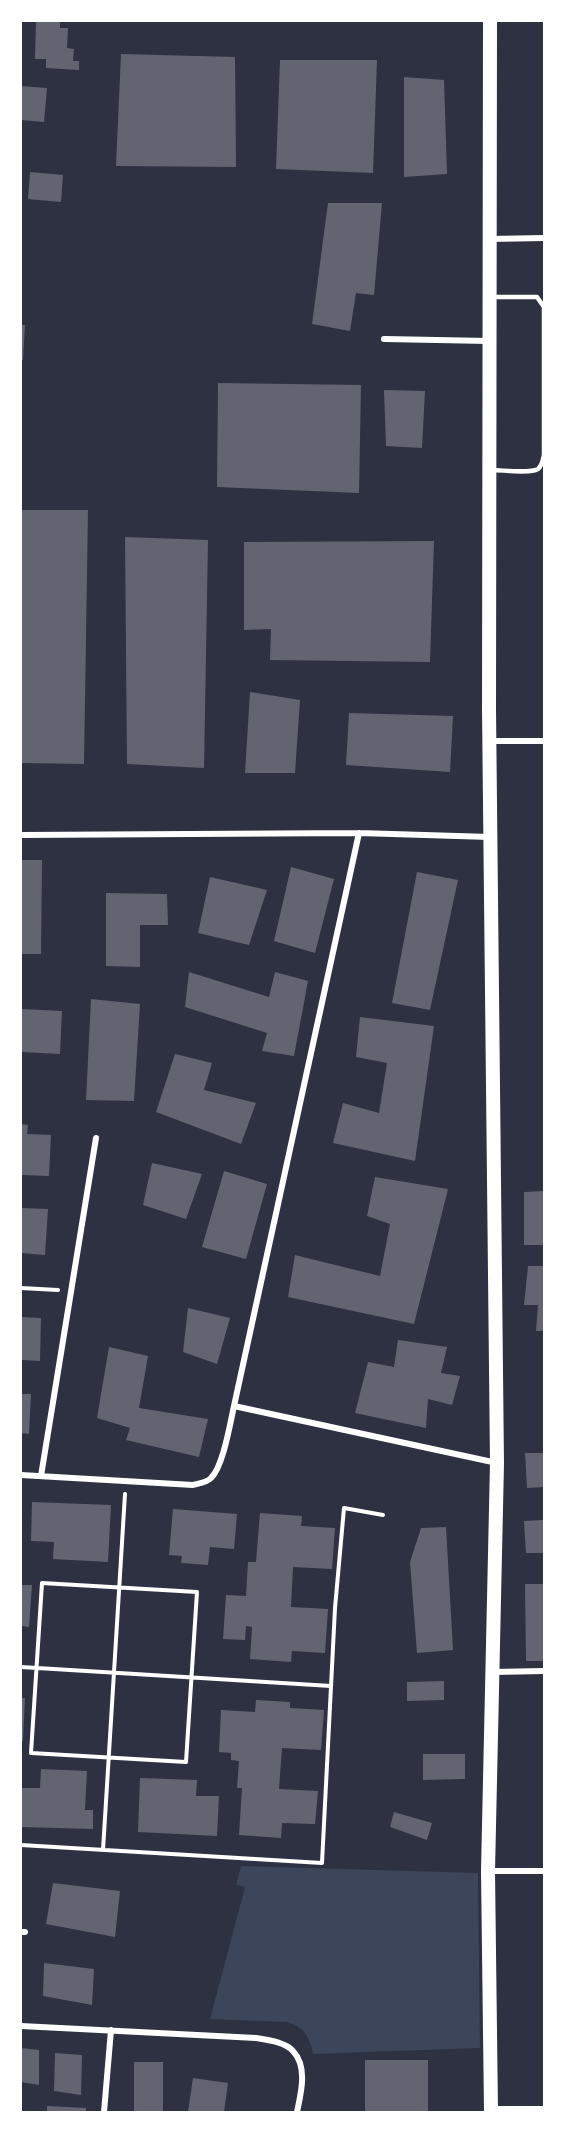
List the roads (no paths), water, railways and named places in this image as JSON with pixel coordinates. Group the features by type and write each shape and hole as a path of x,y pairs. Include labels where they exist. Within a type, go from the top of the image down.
{"main road":[{"path":"490,21 490,837 497,1463 488,1871 491,2111"}],"street":[{"path":"490,239 544,238"},
{"path":"384,339 490,341"},
{"path":"490,741 544,741"},
{"path":"21,835 359,833 490,837"},
{"path":"21,1475 193,1485 206,1482 213,1477 218,1467 234,1406 359,833"},
{"path":"41,1476 96,1138"},
{"path":"234,1406 497,1463"},
{"path":"492,1672 544,1671"},
{"path":"488,1871 544,1871"},
{"path":"21,2026 256,2038 284,2045 293,2050 302,2074 302,2089 297,2112"},
{"path":"104,2112 111,2030"},
{"path":"491,2111 544,2109"}],"lane":[{"path":"489,470 537,469 542,464 544,455 544,307 537,297 490,297"}]}
